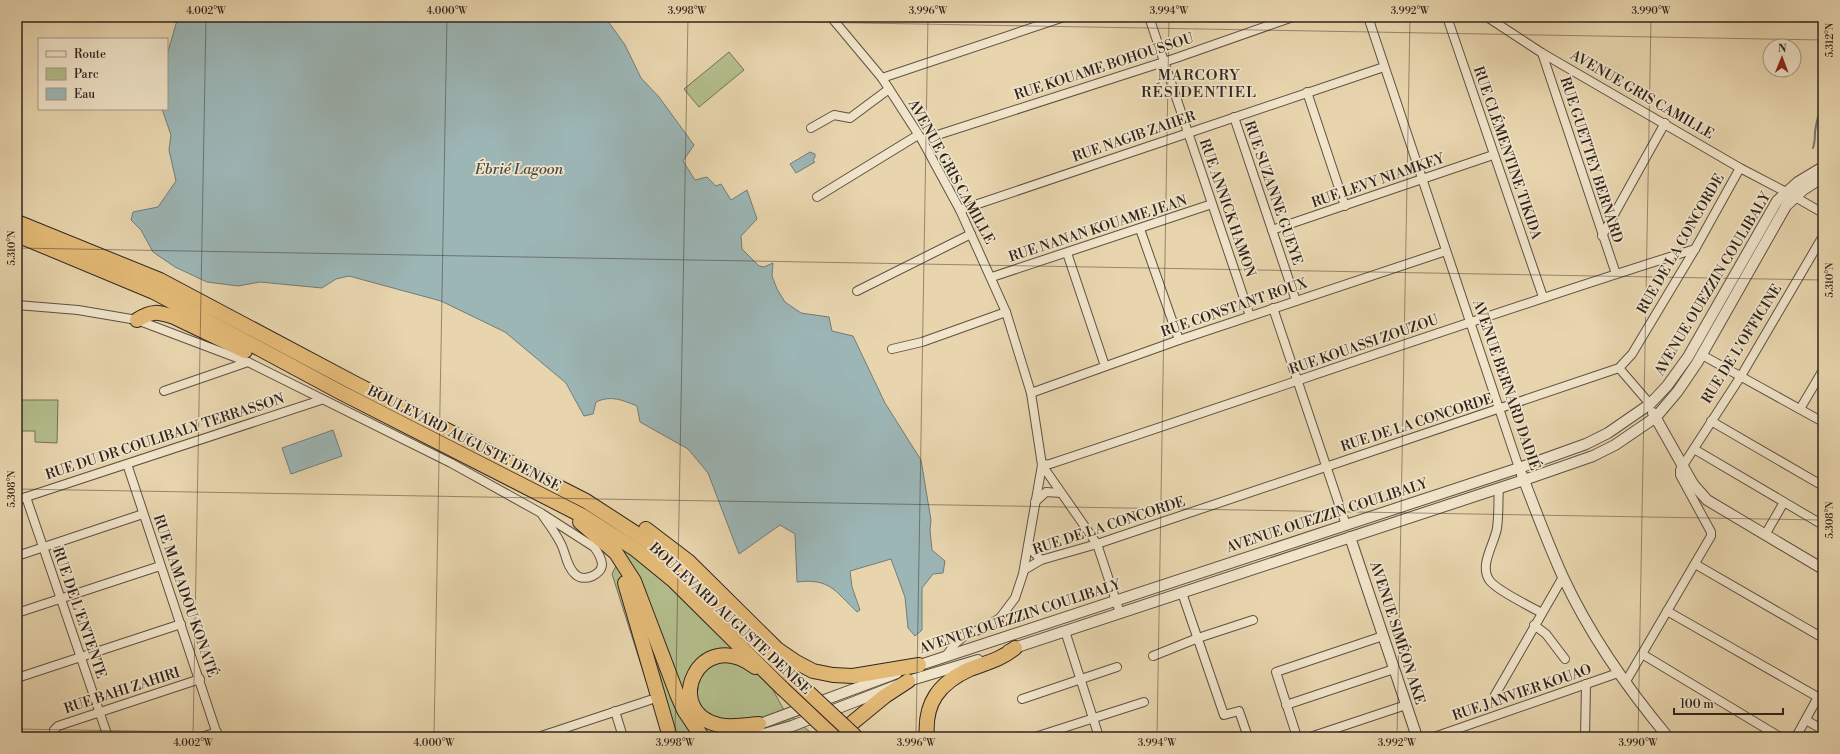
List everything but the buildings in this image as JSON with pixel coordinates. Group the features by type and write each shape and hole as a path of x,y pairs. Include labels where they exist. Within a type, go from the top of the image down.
{"highway":[{"name":"BOULEVARD AUGUSTE DENISE","path":"17,222 160,280 354,383 586,501 649,542 681,570 856,737"},
{"name":"BOULEVARD AUGUSTE DENISE","path":"17,235 154,292 340,392 581,515 622,541 674,580 783,689 835,737"},
{"path":"137,320 150,313 157,312 174,317 310,381 340,392"},
{"path":"586,501 621,516 649,531 660,539 688,561 777,649 813,671 852,676 919,665"},
{"path":"562,506 616,552 634,581 677,694 692,724 702,737"},
{"path":"596,536 619,566 629,594 670,737"},
{"path":"927,737 928,710 933,699 946,683 968,670 1006,656 1015,648"},
{"path":"756,730 719,725 710,722 700,715 693,706 690,696 690,685 693,675 699,666 707,659 717,655 728,655 750,664 783,689"},
{"path":"835,737 880,700 908,681"}],"street":[{"name":"AVENUE GRIS CAMILLE","path":"831,17 882,78 920,137 960,210 992,277 1006,312 1031,393 1042,465 1024,570 1015,598 1000,618 984,628 965,635 955,644 946,656"},
{"path":"882,78 1064,17"},
{"name":"RUE ANNICK HAMON","path":"1149,17 1250,316"},
{"name":"RUE KOUAME BOHOUSSOU","path":"817,197 920,137 1165,61 1294,17"},
{"name":"AVENUE BERNARD DADIÉ","path":"1368,17 1519,468 1563,577 1589,626 1618,673 1636,698 1668,737"},
{"name":"RUE CLÉMENTINE TIKIDA","path":"1447,17 1493,155 1543,297"},
{"name":"AVENUE GRIS CAMILLE","path":"1487,17 1542,53 1665,123 1740,168 1823,213"},
{"name":"RUE GUETTEY BERNARD","path":"1542,53 1602,236 1616,274"},
{"name":"RUE NAGIB ZAHER","path":"960,210 1384,67"},
{"path":"811,128 834,115 850,118 889,89"},
{"path":"1307,92 1345,206"},
{"name":"RUE SUZANNE GUEYE","path":"1234,117 1296,301"},
{"path":"1602,236 1665,123"},
{"name":"RUE LEVY NIAMKEY","path":"1272,230 1493,155"},
{"name":"RUE DE LA CONCORDE","path":"1024,570 1041,560 1097,544 1619,368 1632,354 1740,168"},
{"name":"AVENUE OUEZZIN COULIBALY","path":"725,737 756,730 792,726 908,681 1015,648 1524,480 1593,456 1615,445 1656,417 1678,391 1702,355 1779,217 1790,194 1811,174 1823,168"},
{"name":"AVENUE OUEZZIN COULIBALY","path":"756,730 919,665 1519,468 1586,444 1608,433 1650,404 1667,386 1688,357 1777,201 1823,177"},
{"name":"RUE NANAN KOUAME JEAN","path":"992,277 1212,204"},
{"path":"1140,229 1179,340"},
{"path":"857,291 972,234"},
{"name":"RUE DE L'OFFICINE","path":"1682,465 1741,376 1823,236"},
{"name":"RUE KOUASSI ZOUZOU","path":"1042,465 1050,464 1298,382 1543,297 1694,249"},
{"name":"RUE CONSTANT ROUX","path":"1031,393 1179,340 1446,251"},
{"path":"1067,253 1105,366"},
{"path":"17,305 78,310 137,320 248,362 321,400 451,463 541,513 594,547 600,556 602,565 599,572 592,577 583,578 578,577 573,573 560,542 541,513"},
{"path":"1274,308 1346,525"},
{"path":"892,349 922,342 1006,312"},
{"path":"1702,355 1823,422"},
{"path":"164,390 248,362"},
{"path":"1619,368 1650,404 1682,465 1697,490 1707,500 1823,569"},
{"path":"1800,409 1823,370"},
{"name":"RUE DU DR COULIBALY TERRASSON","path":"17,500 321,400"},
{"path":"1711,420 1823,486"},
{"path":"1694,449 1823,525"},
{"name":"RUE MAMADOU KONATÉ","path":"127,464 160,566 200,679 217,734"},
{"path":"1042,465 1097,544 1120,613"},
{"path":"1625,683 1711,536 1711,532 1680,475 1682,465"},
{"path":"1499,488 1497,527 1487,562 1487,572 1490,580 1508,594 1542,612"},
{"path":"1035,502 1046,492 1061,493"},
{"name":"RUE DE L'ENTENTE","path":"26,497 108,737"},
{"path":"1765,535 1784,502"},
{"path":"17,556 144,514"},
{"name":"AVENUE SIMÉON AKE","path":"1350,537 1416,737"},
{"path":"1028,546 1041,560"},
{"path":"1695,564 1823,638"},
{"path":"17,613 160,566"},
{"path":"1495,695 1563,577"},
{"path":"1182,593 1224,715 1239,711 1248,737"},
{"path":"1667,611 1821,698 1796,737"},
{"path":"1153,656 1198,638 1254,620"},
{"path":"17,678 181,624"},
{"path":"1534,626 1546,634 1565,659"},
{"path":"1065,631 1098,737"},
{"path":"1297,737 1276,675 1277,671 1383,636"},
{"path":"1642,654 1780,737"},
{"path":"1022,699 1117,667"},
{"path":"1286,705 1394,669"},
{"name":"RUE JANVIER KOUAO","path":"1434,737 1618,673"},
{"name":"RUE BAHI ZAHIRI","path":"54,730 58,726 200,679"},
{"path":"1585,737 1586,684"},
{"path":"538,737 650,700"},
{"path":"1034,737 1144,702"},
{"path":"1310,737 1406,705"},
{"path":"615,711 623,737"},
{"path":"1806,720 1823,730"},
{"path":"201,737 217,734"}],"green space":[{"path":"729,52 744,70 699,107 684,89"},
{"path":"17,400 58,400 57,443 35,442 35,431 17,431"},
{"path":"624,549 669,586 715,630 773,690 784,710 816,737 664,737 612,574"}],"water":[{"name":"Ébrié Lagoon","path":"178,17 605,17 625,45 641,78 659,97 694,145 683,161 695,180 707,177 716,186 721,184 731,200 747,190 757,219 741,236 742,249 759,266 764,267 773,263 772,276 777,289 785,302 801,313 829,317 832,331 853,336 885,403 921,460 931,520 930,530 932,550 945,561 943,573 933,574 922,588 922,630 915,636 908,628 905,597 891,559 850,571 852,587 860,610 857,612 837,592 825,584 808,581 797,582 795,534 780,525 739,554 708,473 688,449 640,422 637,406 621,400 607,399 596,402 593,414 584,416 566,383 505,332 441,301 349,276 336,279 322,288 260,282 238,286 207,282 175,267 153,252 141,230 131,220 133,212 158,207 176,181 169,150 171,135 162,110 168,110 168,52"},
{"path":"810,152 815,154 813,160 815,162 796,173 790,164"},
{"path":"333,430 342,456 291,474 282,448"}],"waterway":[{"path":"1813,148 1815,142 1816,125 1823,103"}],"district":[{"name":"MARCORY RÉSIDENTIEL","path":"1199,84"}]}
